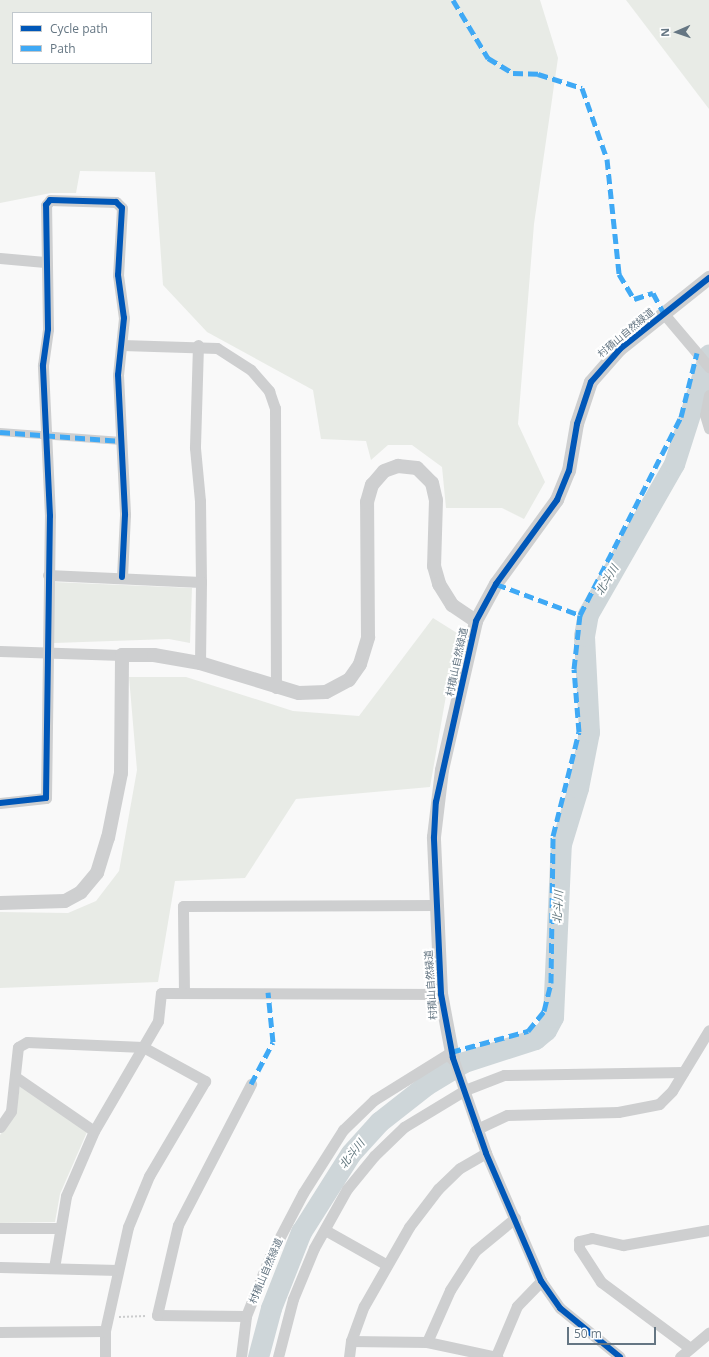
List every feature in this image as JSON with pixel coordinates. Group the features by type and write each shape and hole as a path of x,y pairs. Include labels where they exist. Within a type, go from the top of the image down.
{"street":[{"path":"0,803 46,798 48,574 46,434 43,376 48,329 45,262 47,203 53,200 120,204 122,345 118,375 125,515 122,577"},
{"path":"0,258 45,262"},
{"name":"村積山自然緑道","path":"241,1357 246,1316 270,1256 303,1193 343,1130 374,1100 419,1069 452,1055 441,994 436,904 436,802 476,621 496,584 557,500 569,472 577,424 591,382 620,349 709,278"},
{"path":"664,314 709,368"},
{"path":"122,345 198,344 217,348 251,370 264,381 275,408 276,688"},
{"path":"198,344 195,448 200,501 200,663"},
{"path":"709,394 705,415 709,428"},
{"path":"0,432 46,434 122,441"},
{"path":"0,651 122,656 154,655 200,663 276,688 309,694 326,692 349,680 360,664 368,630 367,502 376,479 391,467 417,468 432,483 436,500 434,566 439,584 452,605 476,621"},
{"path":"48,574 201,582"},
{"path":"0,904 65,901 81,892 97,873 121,773 122,656"},
{"path":"184,994 183,906 436,904"},
{"path":"54,1268 59,1228 66,1196 94,1131 158,1021 161,994 441,994"},
{"path":"477,1129 507,1115 618,1112 648,1108 663,1100 683,1072 709,1030"},
{"path":"0,1126 12,1111 17,1078 14,1058 18,1047 27,1042 143,1047 205,1081 149,1176 128,1227 107,1317 105,1331 105,1357"},
{"path":"452,1055 486,1153 541,1281 560,1308 620,1357"},
{"path":"278,1357 297,1287 347,1189 374,1156 404,1127 464,1086 504,1075 683,1072"},
{"path":"17,1078 94,1131"},
{"path":"246,1316 157,1315 178,1225 251,1084"},
{"path":"349,1357 351,1340 387,1265 438,1189 460,1168 486,1153"},
{"path":"427,1342 450,1290 475,1250 515,1218"},
{"path":"0,1228 59,1228"},
{"path":"325,1230 387,1265"},
{"path":"690,1348 601,1282 579,1248 579,1241 592,1238 623,1245 709,1230"},
{"path":"0,1267 118,1270"},
{"path":"351,1340 427,1342 496,1357 517,1306 541,1281"},
{"path":"0,1332 105,1331"},
{"path":"680,1357 690,1348 708,1337"}],"path":[{"path":"107,1317 157,1315"}],"shaded area":[{"path":"0,0 540,0 558,58 534,224 518,424 545,482 524,519 502,508 446,508 442,467 412,445 388,445 371,460 366,441 321,439 313,390 207,332 163,285 155,172 80,171 76,193 51,193 0,203"},
{"path":"626,0 709,0 709,109"},
{"path":"53,582 192,588 190,643 169,639 54,643"},
{"path":"433,618 457,633 430,787 296,799 245,878 175,881 158,982 0,988 0,912 68,913 96,901 119,871 137,770 129,677 186,677 293,711 359,716"},
{"path":"20,1086 87,1132 60,1194 55,1222 0,1223 0,1135 15,1115"}],"waterway":[{"name":"北斗川","path":"258,1357 271,1308 301,1232 351,1153 379,1122 426,1085 464,1062 535,1039 546,1030 553,1017 561,844 578,788 589,732 584,636 588,614 674,464 709,354"}],"marked path":[{"path":"453,0 488,58 513,73 538,74 582,88 607,159 619,274 634,299 653,293 664,314"},
{"path":"451,1052 528,1031 544,1011 551,983 553,836 579,732 574,669 580,615 681,417 697,353"},
{"path":"0,432 122,441"},
{"path":"496,584 580,615"},
{"path":"251,1084 273,1042 268,992"}],"cycle path":[{"path":"0,803 46,798 50,516 43,365 48,329 46,205 50,200 116,202 122,208 118,275 124,318 118,375 125,515 122,577"},
{"path":"620,1357 560,1308 541,1281 486,1153 453,1058 441,994 434,837 436,802 476,621 496,584 557,500 569,471 577,424 591,382 620,349 709,278"}]}
